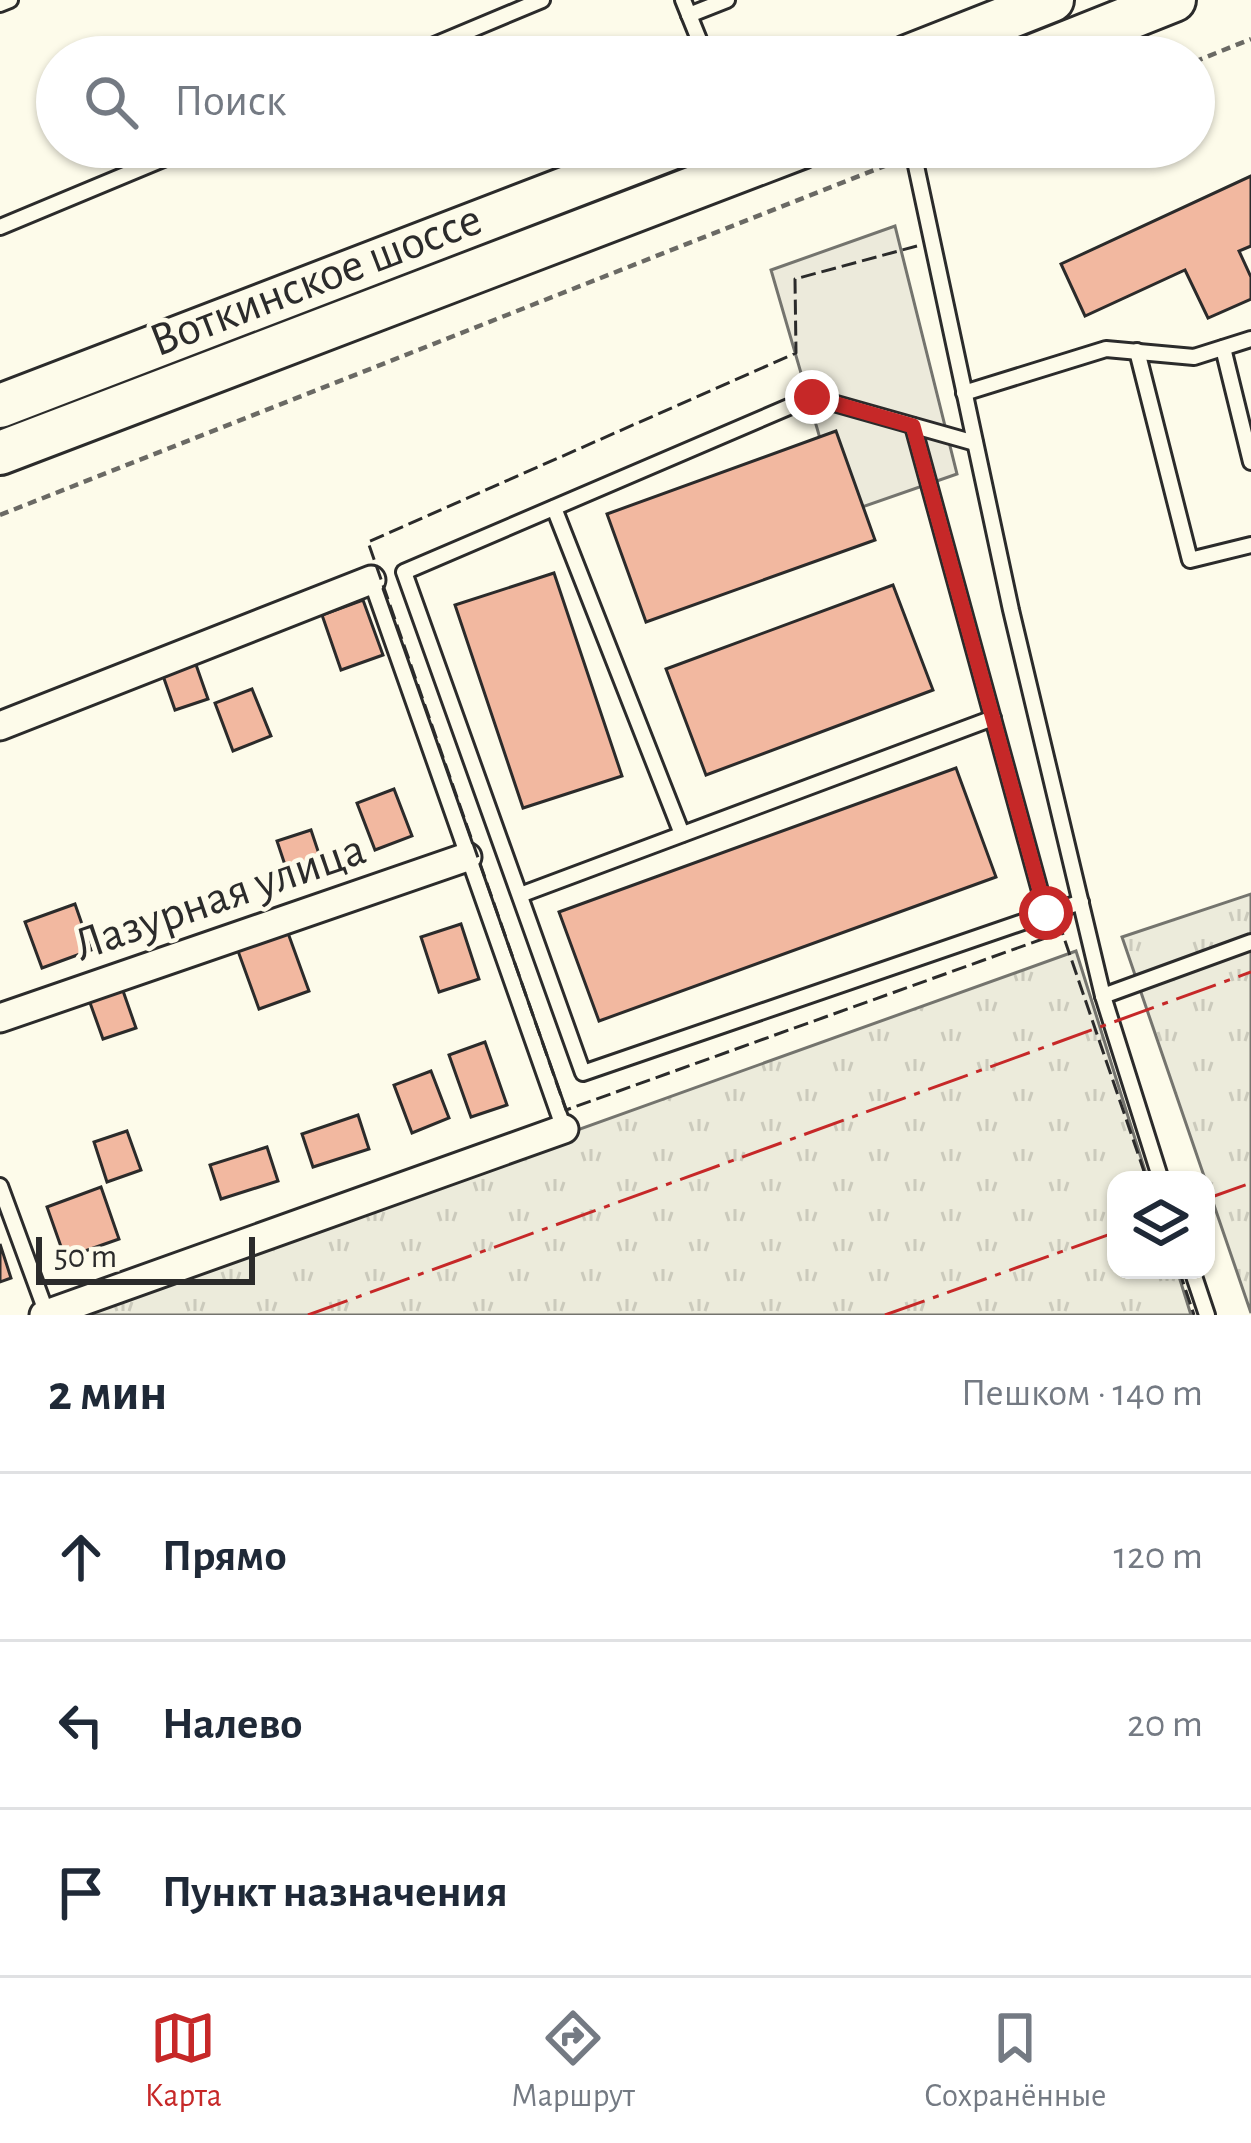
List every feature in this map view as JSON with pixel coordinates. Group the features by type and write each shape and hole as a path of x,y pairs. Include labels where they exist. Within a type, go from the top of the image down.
{"main road":[{"path":"961,36 1052,0"},
{"path":"1084,36 1174,0"},
{"name":"Воткинское шоссе","path":"0,406 619,168"},
{"name":"Воткинское шоссе","path":"0,453 746,168"}],"street":[{"path":"0,726 371,580"},
{"name":"Лазурная улица","path":"0,1018 466,857"},
{"path":"45,1314 564,1130"}],"lane":[{"path":"0,4 10,0"},
{"path":"456,36 542,0"},
{"path":"697,36 686,8 728,0"},
{"path":"0,227 142,168"},
{"path":"917,168 1103,996 1158,1171"},
{"path":"964,393 1106,349 1194,357 1251,339"},
{"path":"1223,348 1251,462"},
{"path":"1137,351 1190,560 1251,545"},
{"path":"975,443 812,397 404,572 583,1073 1081,902"},
{"path":"913,426 1046,913"},
{"path":"554,508 682,834"},
{"path":"371,580 564,1130"},
{"path":"520,895 993,718"},
{"path":"1103,996 1251,942"},
{"path":"0,1186 45,1314"},
{"path":"1195,1279 1207,1315"}],"path":[{"path":"1215,54 1251,39"},
{"path":"0,515 870,168"}],"green space":[{"path":"1251,894 1251,1313 1215,1208 1215,1171 1202,1171 1122,937"},
{"path":"1076,951 1145,1171 1107,1171 1107,1279 1180,1279 1191,1315 62,1315"}],"shaded area":[{"path":"895,226 957,474 842,514 771,270"}],"building":[{"path":"1251,176 1251,246 1239,251 1251,277 1251,299 1208,318 1185,270 1085,316 1061,264"},
{"path":"836,431 875,540 646,622 607,514"},
{"path":"554,573 622,776 523,808 455,605"},
{"path":"893,585 933,690 706,775 666,669"},
{"path":"363,600 383,655 341,670 322,615"},
{"path":"194,659 208,699 175,710 161,670"},
{"path":"252,689 271,736 233,751 215,703"},
{"path":"956,768 996,877 599,1021 559,912"},
{"path":"394,789 412,836 375,850 357,803"},
{"path":"311,830 324,869 290,880 277,841"},
{"path":"75,904 91,950 42,968 25,922"},
{"path":"461,924 479,979 439,992 421,937"},
{"path":"288,933 309,991 259,1009 238,951"},
{"path":"122,988 136,1028 103,1039 89,1000"},
{"path":"485,1042 507,1105 471,1117 449,1055"},
{"path":"431,1071 449,1118 412,1133 394,1085"},
{"path":"358,1115 369,1149 313,1167 302,1134"},
{"path":"127,1131 141,1170 107,1182 94,1142"},
{"path":"267,1147 278,1181 221,1199 210,1165"},
{"path":"101,1187 119,1239 65,1258 47,1207"},
{"path":"0,1244 11,1278 0,1282"}],"fence":[{"path":"917,246 795,279 796,353 368,542 566,1110 1062,932 1144,1171"},
{"path":"1182,1279 1194,1315"}],"power":[{"path":"308,1315 1251,972"},
{"path":"1215,1196 1251,1183"},
{"path":"885,1315 1107,1235"}],"route":[{"path":"812,397 913,426 1046,913"}]}
